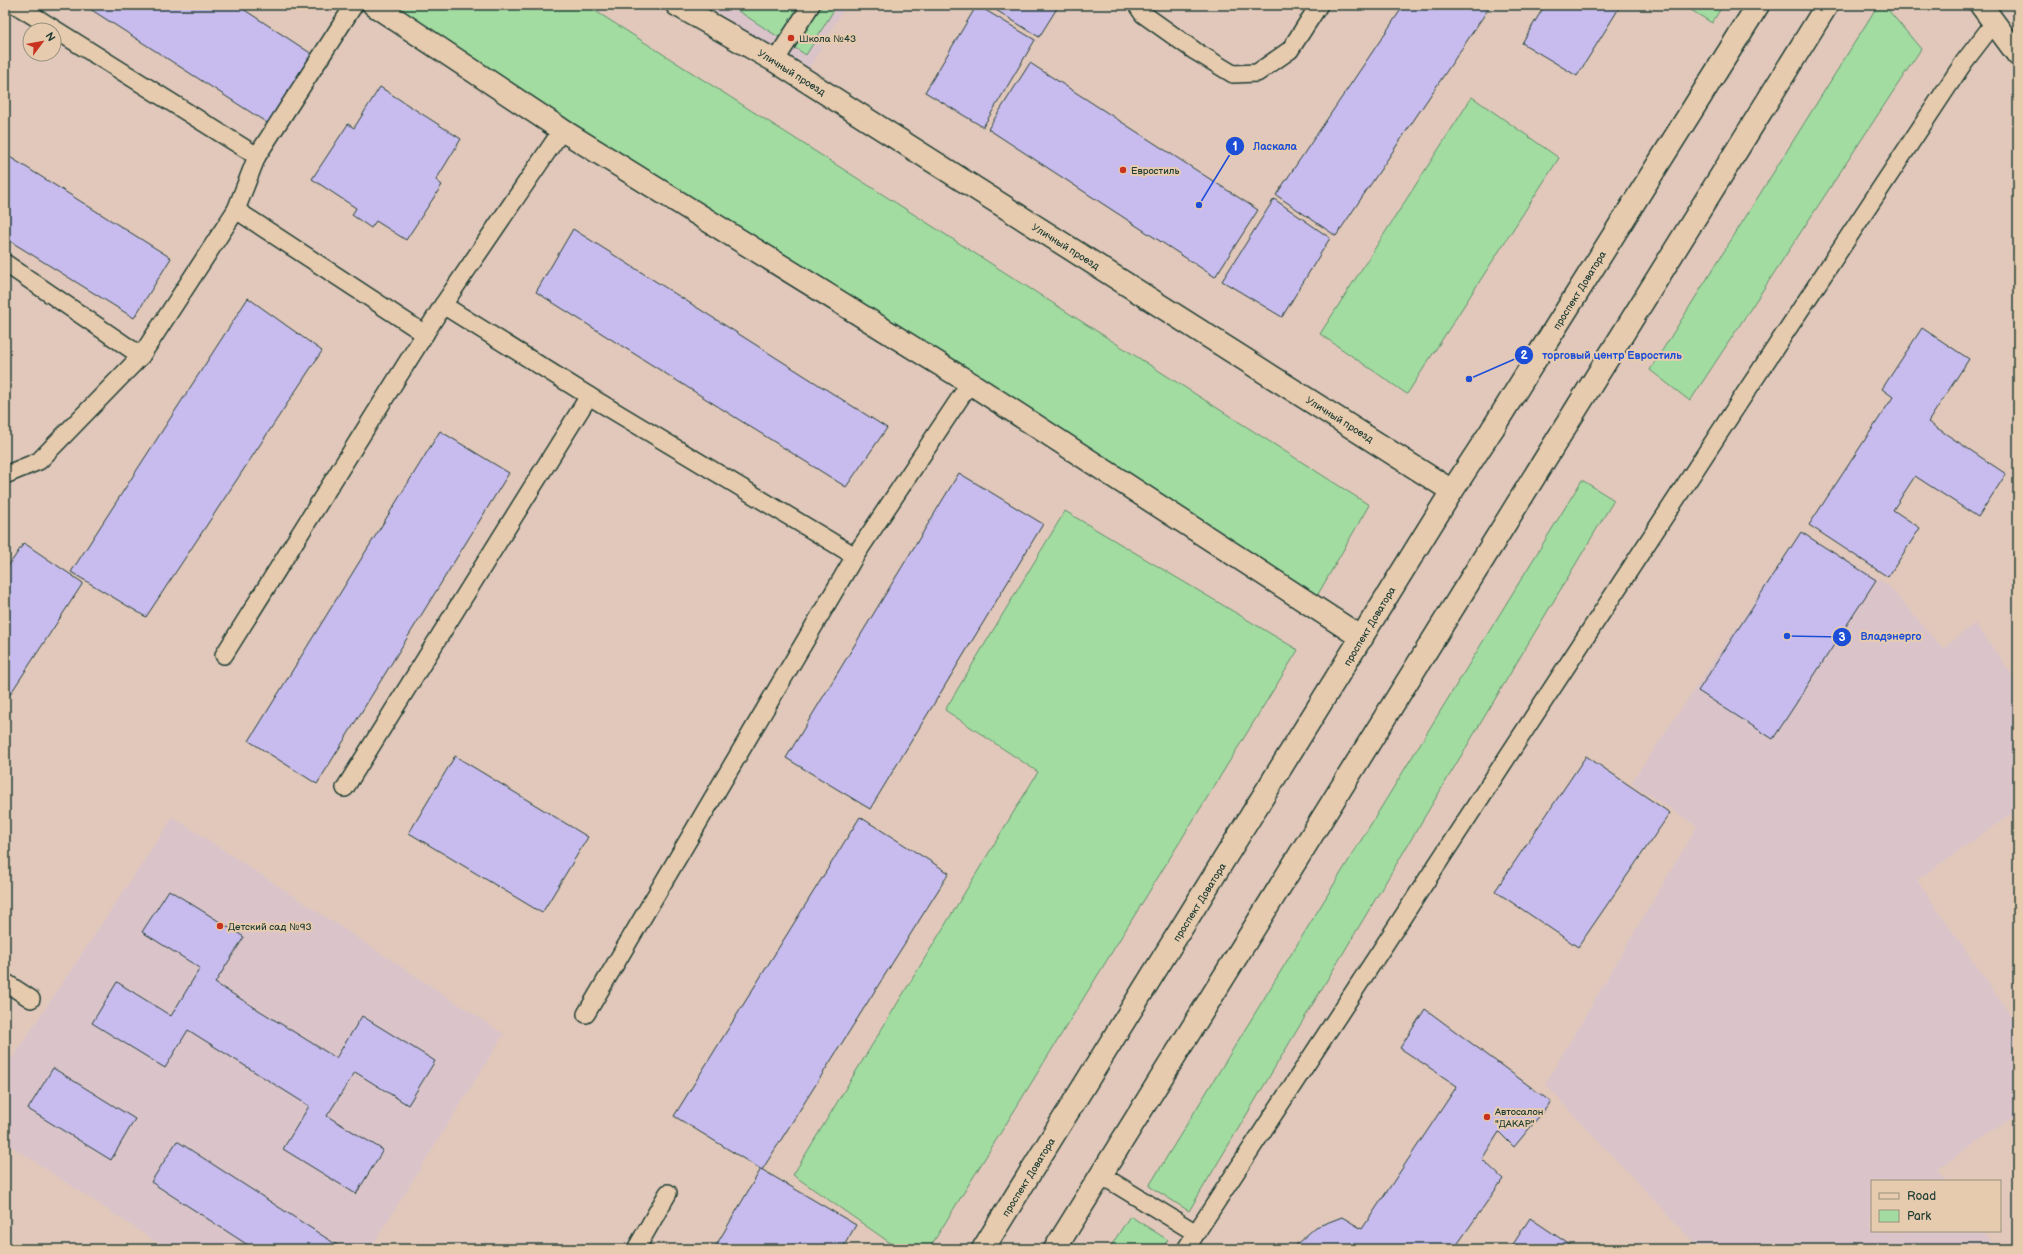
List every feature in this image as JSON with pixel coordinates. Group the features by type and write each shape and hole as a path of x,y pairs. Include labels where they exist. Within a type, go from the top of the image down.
{"main road":[{"path":"374,5 562,130 970,383 1362,638"},
{"name":"Уличный проезд","path":"678,5 775,61 1452,491"},
{"name":"проспект Доватора","path":"984,1249 1452,491 1758,5"},
{"path":"1055,1249 1826,5"},
{"path":"1981,5 2018,55"}],"lane":[{"path":"16,5 256,156"},
{"path":"5,475 39,461 140,356 236,210 256,156 354,5"},
{"path":"775,61 811,5"},
{"path":"1137,5 1143,14 1232,74 1257,73 1290,50 1319,5"},
{"path":"1186,1249 1748,388 1964,62 1994,22"},
{"path":"224,655 443,305 562,130"},
{"path":"236,210 425,334"},
{"path":"5,263 140,356"},
{"path":"443,305 589,396 855,556"},
{"path":"586,1014 855,556 970,383"},
{"path":"345,788 589,396"},
{"path":"5,982 31,999"},
{"path":"1102,1175 1196,1233"},
{"path":"636,1249 668,1193"}],"shaded area":[{"name":"Школа №43","path":"705,5 846,5 807,71"},
{"path":"1801,532 1888,585 1943,649 1975,623 2018,683 2018,809 1917,880 2018,1026 2018,1114 1937,1169 1945,1180 1871,1180 1871,1232 1984,1232 1996,1249 1700,1249 1545,1084 1697,826 1631,783"},
{"name":"Детский сад №93","path":"173,817 504,1034 370,1249 167,1249 5,1142 5,1069"}],"green space":[{"path":"388,5 586,5 1369,505 1317,596"},
{"path":"729,5 837,5 806,55"},
{"path":"1683,5 1723,5 1712,23"},
{"path":"1878,5 1884,5 1921,49 1690,401 1650,370"},
{"path":"1472,97 1559,158 1407,394 1320,334"},
{"path":"1582,480 1614,500 1189,1211 1149,1186"},
{"path":"1065,511 1298,650 929,1249 899,1249 793,1175 1038,772 945,710"},
{"path":"1130,1216 1168,1240 1162,1249 1109,1249"}],"building":[{"path":"84,5 237,5 318,58 272,126"},
{"path":"977,5 1035,40 983,127 925,92"},
{"path":"988,5 1059,5 1039,37"},
{"path":"1404,5 1491,5 1336,236 1276,195"},
{"path":"1545,5 1621,5 1577,76 1522,43"},
{"name":"Евростиль","path":"1030,63 1258,210 1215,277 988,129"},
{"path":"380,87 461,139 436,180 442,185 406,240 376,221 371,228 352,215 356,208 312,179 348,124 354,128"},
{"path":"5,154 171,258 134,318 5,238"},
{"path":"1274,199 1330,238 1282,317 1222,281"},
{"path":"573,229 887,428 846,487 536,292"},
{"path":"248,298 322,351 146,617 71,572"},
{"path":"1922,328 1969,359 1928,422 2006,474 1978,517 1915,476 1893,510 1920,528 1888,577 1809,525 1893,397 1882,389"},
{"path":"440,431 509,473 317,784 249,741"},
{"path":"959,473 1043,524 870,809 786,758"},
{"path":"1801,532 1876,580 1773,739 1698,691"},
{"path":"24,543 83,583 5,702 5,571"},
{"path":"455,756 588,837 542,913 409,833"},
{"path":"1586,756 1670,813 1578,947 1495,891"},
{"path":"860,817 949,873 762,1170 674,1116"},
{"path":"169,890 244,937 215,983 336,1058 362,1016 435,1061 408,1105 355,1072 327,1116 383,1150 356,1194 283,1149 309,1106 188,1030 165,1068 92,1023 117,982 171,1016 200,968 142,932"},
{"name":"Автосалон \"ДАКАР\"","path":"1425,1009 1551,1102 1514,1147 1499,1132 1482,1159 1503,1179 1454,1249 1291,1249 1316,1227 1342,1217 1362,1229 1457,1086 1400,1048"},
{"path":"53,1068 135,1119 111,1160 28,1109"},
{"path":"177,1141 340,1247 339,1249 254,1249 151,1182"},
{"path":"761,1169 856,1225 842,1249 714,1249"},
{"path":"1530,1218 1576,1249 1510,1249"}],"place":[{"name":"Школа №43","path":"791,38"},
{"name":"Евростиль","path":"1123,170"},
{"name":"Ласкала","path":"1199,205"},
{"name":"торговый центр Евростиль","path":"1469,379"},
{"name":"Владэнерго","path":"1787,636"},
{"name":"Детский сад №93","path":"220,926"},
{"name":"Автосалон \"ДАКАР\"","path":"1487,1117"}]}
